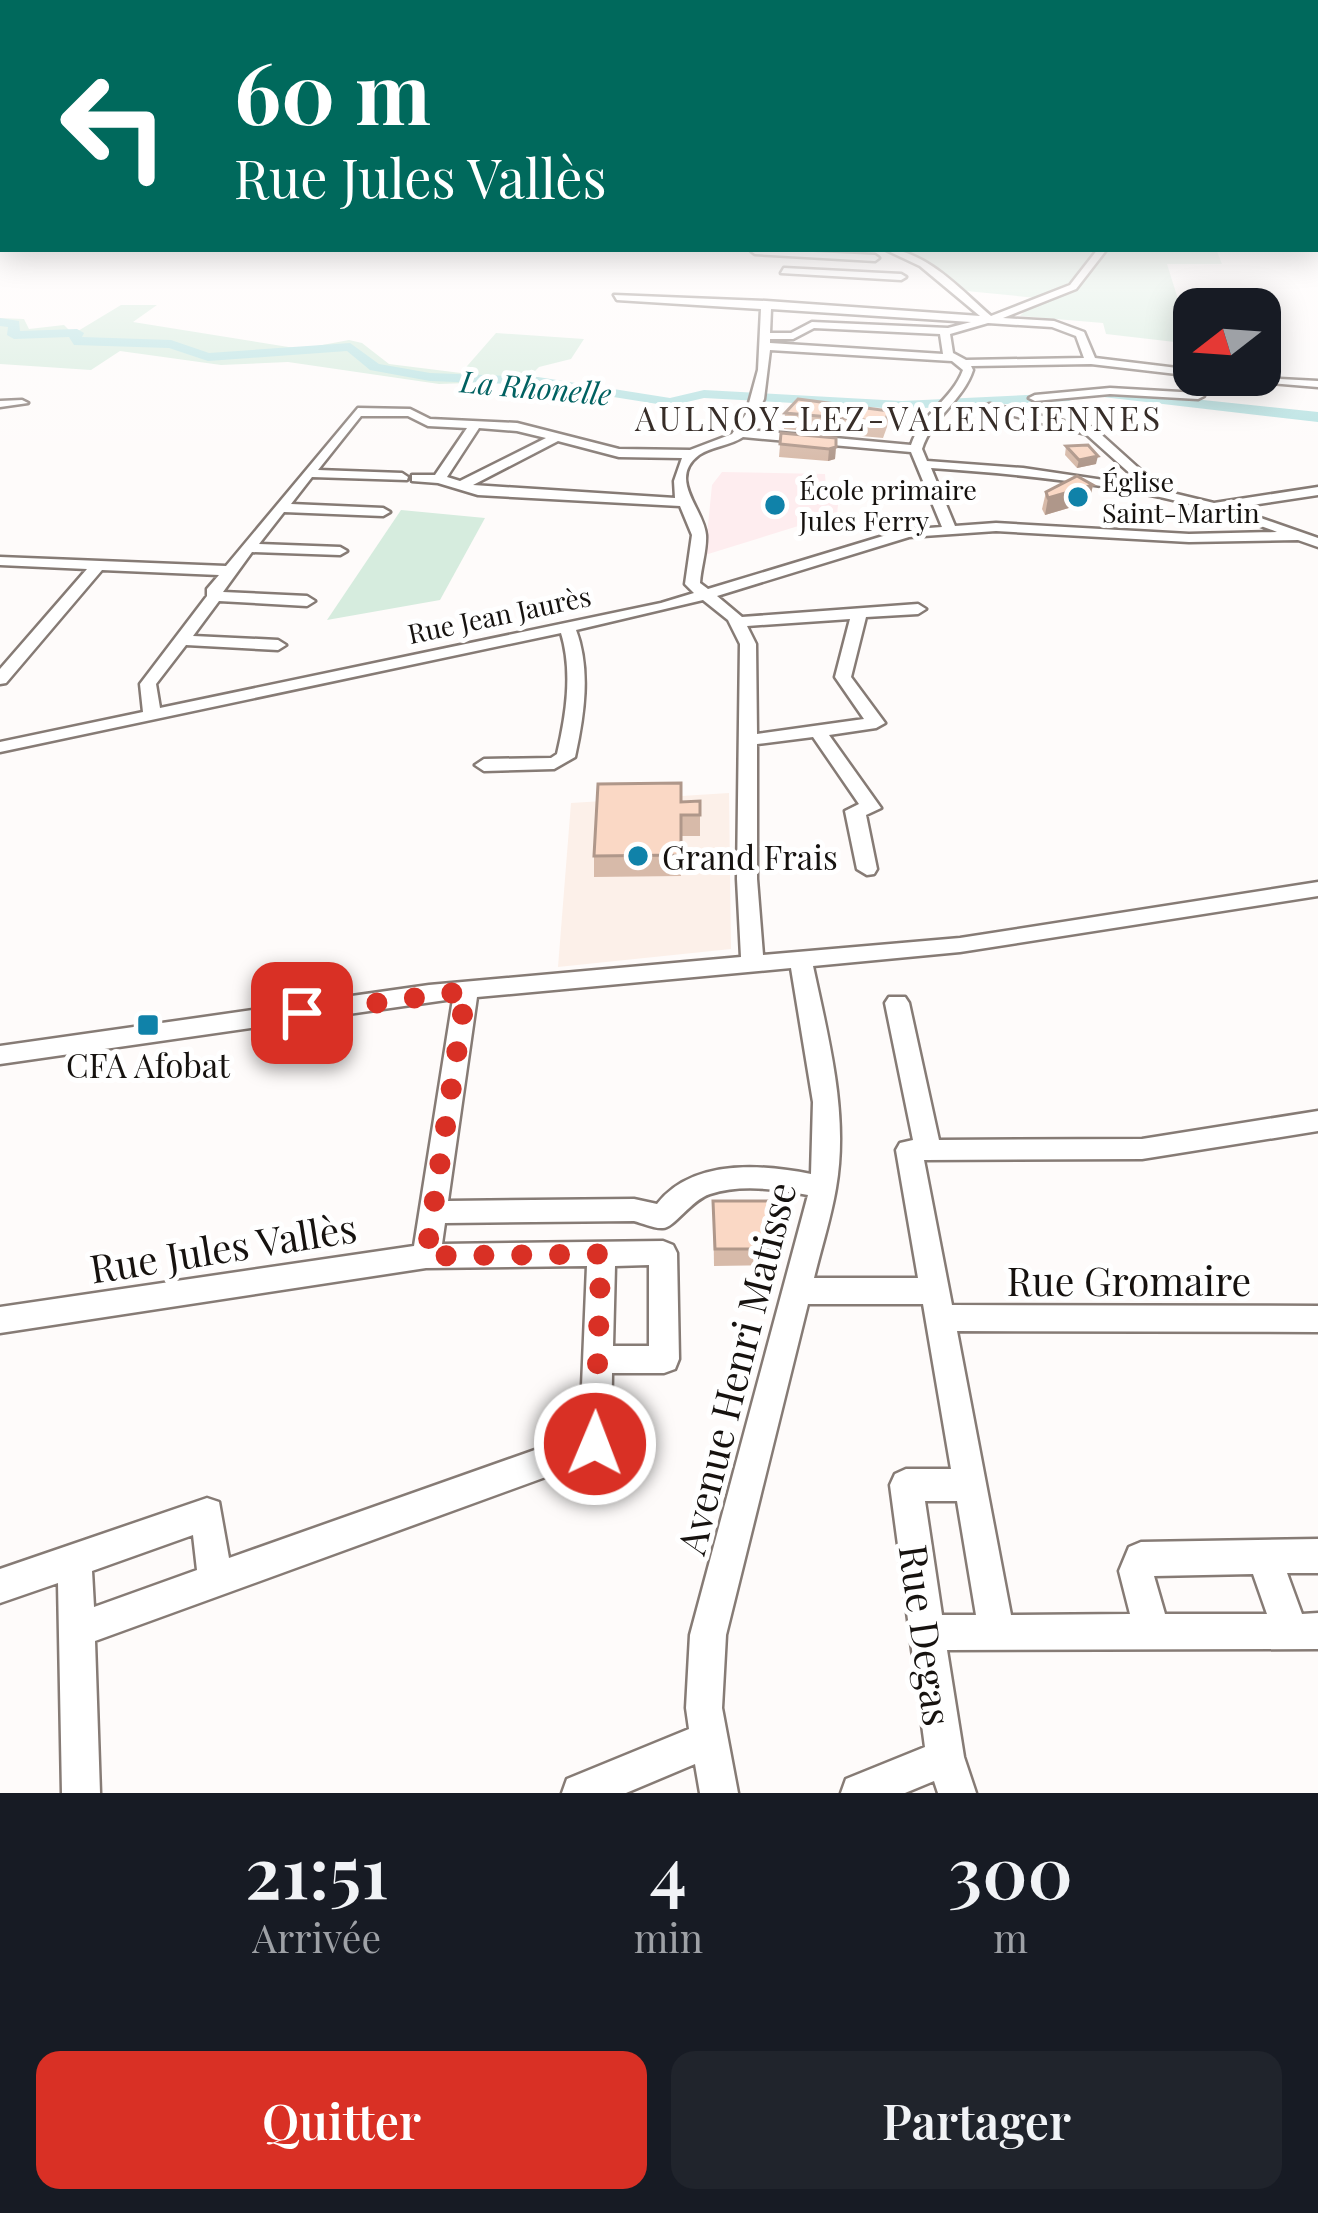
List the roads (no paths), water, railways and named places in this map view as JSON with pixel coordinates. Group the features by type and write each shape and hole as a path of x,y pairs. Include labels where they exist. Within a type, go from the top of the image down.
{"street":[{"path":"694,301 694,305 730,308"},
{"path":"718,301 773,301"},
{"path":"838,301 1070,328 1081,336 1097,392"},
{"path":"966,301 987,317"},
{"path":"764,340 793,336 810,323 948,331 983,323 987,317 1033,301"},
{"path":"741,433 761,397 766,304"},
{"path":"948,331 944,334 966,381 922,426 919,457 949,527"},
{"path":"764,340 957,360 1087,361 1173,371"},
{"path":"1281,381 1318,384"},
{"path":"1035,398 1097,392 1173,395"},
{"path":"0,404 22,403"},
{"path":"990,407 1089,430 1162,496"},
{"path":"152,715 147,687 215,596 214,590 253,548 321,452 360,411 410,413 431,422 514,426 624,453 691,454 741,433 1061,472 1217,506 1312,540"},
{"path":"439,479 476,424"},
{"path":"459,487 557,437"},
{"path":"691,454 683,466 680,502 698,529 691,580 738,622 749,650 747,879 752,964"},
{"path":"310,473 439,479 459,487 680,502"},
{"path":"1217,506 1318,490"},
{"path":"284,508 383,512"},
{"name":"Rue Jean Jaurès","path":"3,751 567,628 705,595 872,541 949,527 1312,540"},
{"path":"253,548 340,551"},
{"path":"0,561 229,571"},
{"path":"0,679 98,565"},
{"path":"215,596 307,601"},
{"path":"738,622 918,609"},
{"path":"748,740 877,723 843,677 859,614"},
{"path":"484,765 550,764 566,757 574,672 567,628"},
{"path":"182,640 278,645"},
{"path":"819,733 872,808 855,811 867,869"},
{"path":"0,1055 466,991 977,943 1318,889"},
{"name":"Avenue Henri Matisse","path":"719,1793 706,1740 703,1678 708,1634 823,1188 828,1114 801,961"},
{"path":"426,1256 466,991"},
{"name":"Rue Degas","path":"897,1003 938,1305 997,1633"},
{"path":"918,1150 1142,1149 1318,1121"},
{"path":"597,1360 664,1359 663,1217 673,1201 713,1182 790,1180 823,1188"},
{"path":"432,1212 634,1210 663,1217"},
{"name":"Rue Jules Vallès","path":"0,1320 426,1256 663,1252"},
{"path":"77,1630 595,1444 601,1254"},
{"name":"Rue Gromaire","path":"796,1291 938,1305 1318,1319"},
{"name":"Rue Degas","path":"860,1793 951,1775 906,1484 970,1485"},
{"path":"0,1586 207,1514 214,1580"},
{"path":"927,1633 1304,1631 1264,1556"},
{"path":"1153,1632 1136,1571 1141,1559 1318,1556"},
{"path":"75,1560 81,1793"},
{"path":"581,1793 706,1740"}],"waterway":[{"name":"La Rhonelle","path":"0,322 14,324 14,335 77,333 74,341 171,344 208,357 350,347 375,367 430,377 538,381 670,402 704,394 902,405 1069,397"},
{"name":"La Rhonelle","path":"1108,394 1318,417"}],"place":[{"name":"Église Saint-Martin","path":"1078,497"},
{"name":"École primaire Jules Ferry","path":"775,505"},
{"name":"Grand Frais","path":"638,856"},
{"name":"CFA Afobat","path":"148,1025"}],"district":[{"name":"AULNOY-LEZ-VALENCIENNES","path":"899,417"}]}
